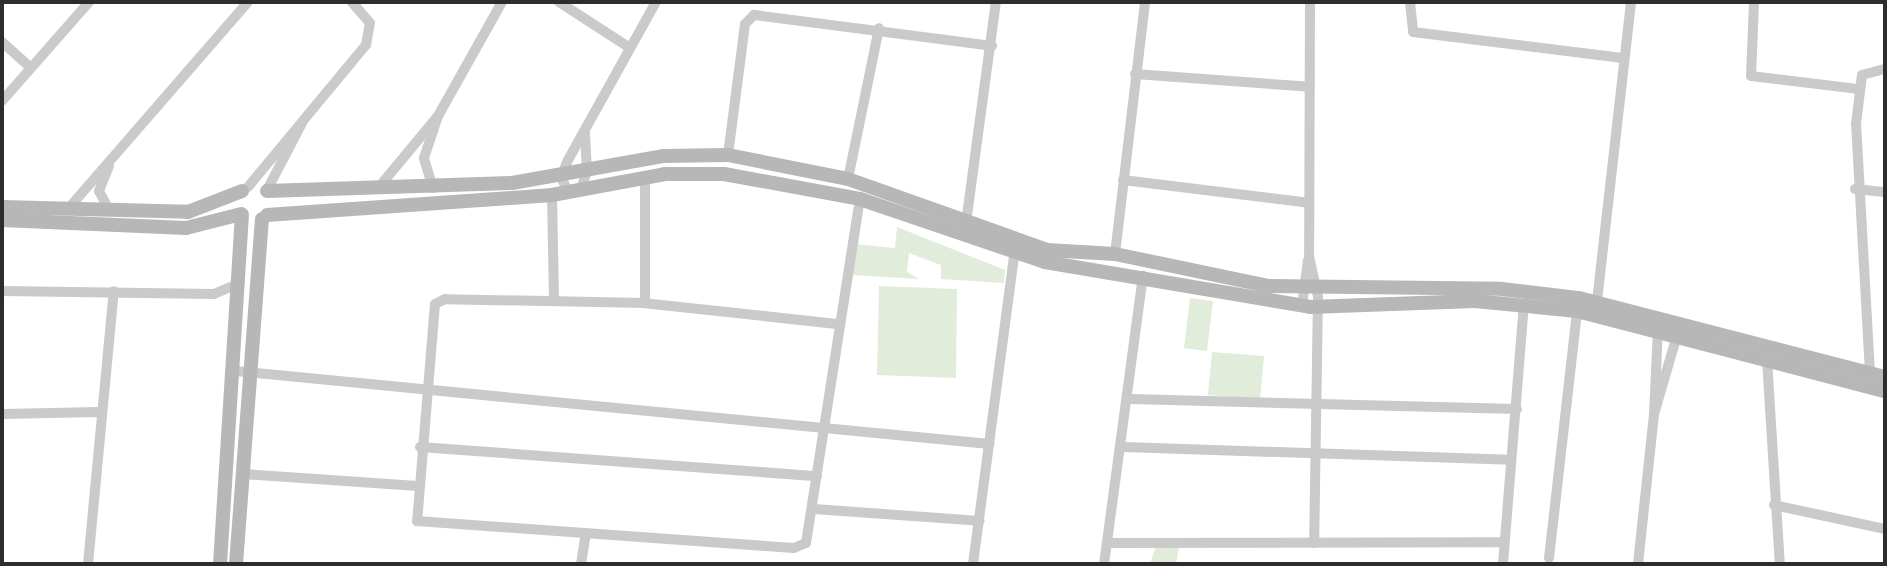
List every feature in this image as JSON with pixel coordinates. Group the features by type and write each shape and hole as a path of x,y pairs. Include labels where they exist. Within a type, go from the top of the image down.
{"street":[{"path":"2,101 29,66 89,2"},
{"path":"67,209 109,166 248,2"},
{"path":"249,281 242,214 245,189 370,38 370,23 352,2"},
{"path":"374,190 391,178 438,116 502,2"},
{"path":"559,2 627,46"},
{"path":"563,171 627,46 656,2"},
{"path":"967,223 996,2"},
{"path":"1112,271 1145,2"},
{"path":"1310,2 1309,256 1317,288 1318,307 1314,543"},
{"path":"1409,2 1413,32 1622,58"},
{"path":"1597,301 1622,58 1631,2"},
{"path":"1754,2 1751,76 1859,89"},
{"path":"728,155 750,17 878,29 992,46"},
{"path":"848,179 878,29"},
{"path":"2,42 29,66"},
{"path":"1870,373 1855,189 1859,89 1866,70 1885,69"},
{"path":"1135,74 1310,87"},
{"path":"433,188 424,158 438,116"},
{"path":"220,564 235,371 249,281 264,217 272,203 267,191 302,122"},
{"path":"575,192 587,167 585,129"},
{"path":"2,207 188,212 245,189 267,191 433,188 525,181 563,171 684,154 728,155 848,179 1034,247 1115,254 1244,283 1317,288 1501,289 1597,301 1885,377"},
{"path":"109,166 99,191 109,211"},
{"path":"563,171 575,192"},
{"path":"2,220 186,228 242,214 264,217 552,195 645,177 723,174 860,199 1014,256 1143,276 1302,306 1524,304 1577,311 1674,341 1767,360 1885,391"},
{"path":"645,177 645,303"},
{"path":"1123,180 1309,203"},
{"path":"1855,189 1885,192"},
{"path":"552,195 554,297"},
{"path":"837,324 645,303 554,297 435,304 418,486 421,525 794,548 810,539 821,427 860,199"},
{"path":"973,564 1014,256"},
{"path":"1302,306 1300,286 1309,256"},
{"path":"1104,564 1131,399 1143,276"},
{"path":"2,291 214,294 249,281"},
{"path":"88,564 99,412 114,291"},
{"path":"214,294 246,311"},
{"path":"1503,564 1524,304"},
{"path":"236,564 250,372 246,311"},
{"path":"1549,558 1577,311"},
{"path":"1638,564 1654,414 1656,335 1672,319"},
{"path":"1654,414 1674,341 1672,319"},
{"path":"1767,360 1774,505 1780,564"},
{"path":"235,371 989,444"},
{"path":"1131,399 1517,409"},
{"path":"2,414 99,412"},
{"path":"421,447 817,476"},
{"path":"1124,447 1511,460"},
{"path":"243,474 418,486"},
{"path":"1774,505 1885,529"},
{"path":"814,509 980,521"},
{"path":"581,564 586,534"},
{"path":"1107,543 1504,542"}],"green space":[{"path":"897,227 1005,270 1004,283 941,279 941,265 909,253 907,272 919,279 851,275 856,244 895,248"},
{"path":"879,286 957,289 956,378 877,375"},
{"path":"1190,298 1213,301 1207,351 1184,348"},
{"path":"1212,352 1264,356 1260,400 1208,395"},
{"path":"1156,546 1179,548 1176,564 1150,564"}]}
